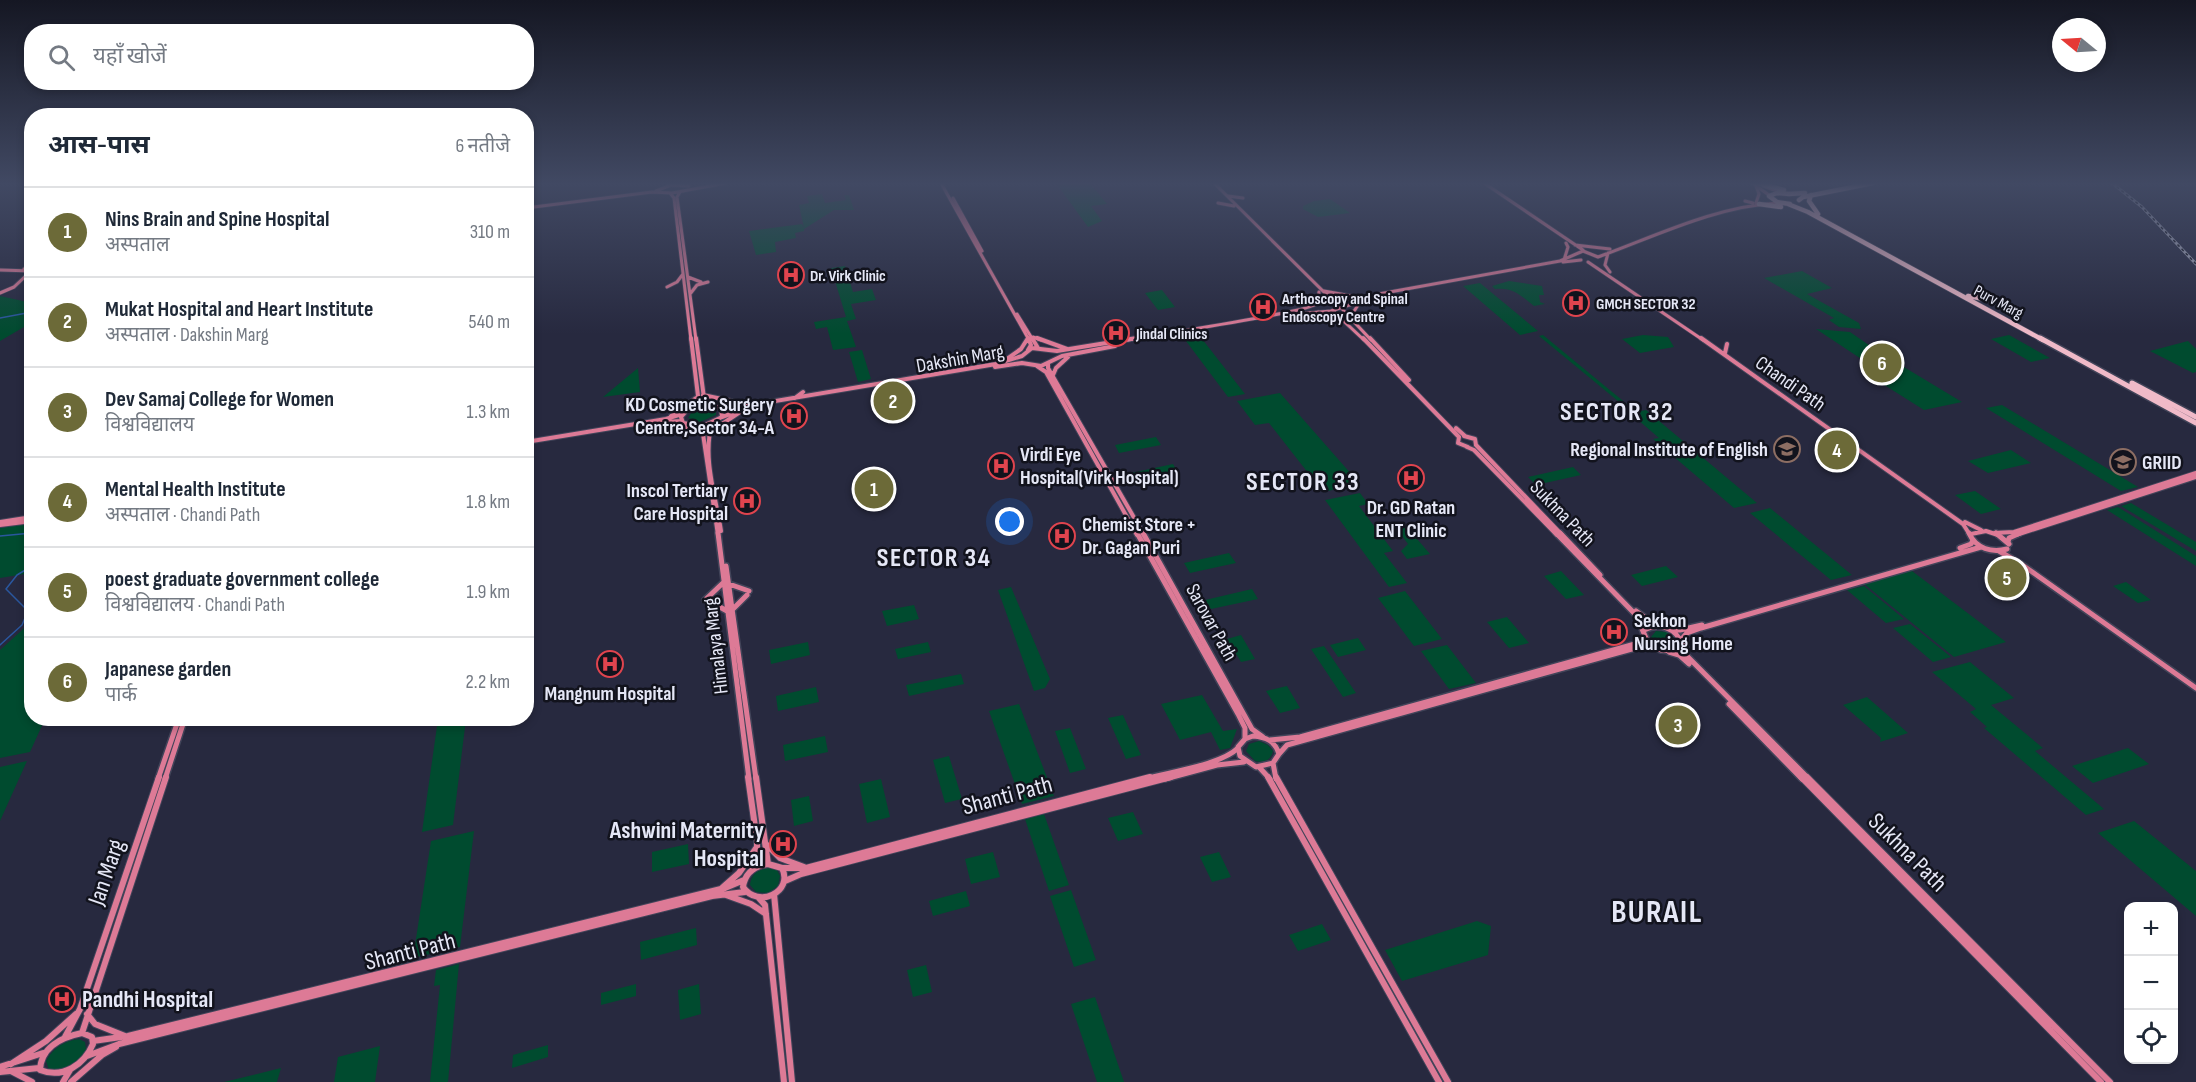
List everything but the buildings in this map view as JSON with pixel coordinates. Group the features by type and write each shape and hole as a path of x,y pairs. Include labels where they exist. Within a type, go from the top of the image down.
{"highway":[{"name":"Purv Marg","path":"1848,233 2196,423"},
{"name":"Purv Marg","path":"1855,233 2196,417"},
{"path":"1968,296 1990,300"},
{"path":"1987,315 2003,318"}],"main road":[{"path":"680,233 704,395 708,404"},
{"path":"681,233 688,277 698,396 693,407"},
{"path":"971,233 1030,338 1038,348"},
{"path":"1262,233 1320,292 1340,301 1361,300 1565,261 1581,260"},
{"path":"1554,233 1568,243 1587,251"},
{"path":"1565,261 1574,254 1609,250 1656,233"},
{"path":"1568,243 1592,249 1609,250"},
{"path":"1568,243 1574,254 1581,260"},
{"path":"1565,261 1568,243"},
{"path":"1588,262 1597,259 1609,250"},
{"path":"1609,250 1605,265 1610,272"},
{"name":"Chandi Path","path":"1587,251 1610,272 1966,523 1994,533"},
{"name":"Chandi Path","path":"1581,260 1599,267 1963,524 1972,537 1984,547"},
{"path":"1565,261 1599,267"},
{"path":"0,270 24,267"},
{"path":"668,287 677,282 684,273"},
{"path":"0,294 24,277"},
{"path":"688,277 701,282"},
{"path":"0,294 24,280"},
{"path":"688,294 697,285 708,282"},
{"path":"676,287 688,294"},
{"path":"1320,292 1361,300"},
{"path":"1320,292 1326,310"},
{"path":"1306,310 1316,301 1320,292"},
{"path":"1306,310 1333,299"},
{"path":"1030,338 1031,345 1022,356 1028,364 1035,366 1048,364 1076,351 1306,310 1334,311 1361,300"},
{"path":"1347,319 1361,300"},
{"path":"1340,301 1347,319 1459,437 1465,436"},
{"path":"1306,310 1347,319"},
{"path":"1334,311 1347,319 1465,436"},
{"path":"1030,338 1076,351"},
{"path":"1004,364 1030,338"},
{"path":"1725,352 1727,344"},
{"path":"1028,350 1038,348 1076,351"},
{"path":"1051,350 1056,354 1056,359"},
{"path":"1053,376 1062,360 1076,351"},
{"name":"Dakshin Marg","path":"712,424 722,417 745,409 995,367 1022,356"},
{"path":"1004,364 1017,367"},
{"name":"Dakshin Marg","path":"721,408 1004,364 1028,364"},
{"name":"Sarovar Path","path":"1048,364 1252,729 1263,737"},
{"name":"Sarovar Path","path":"1035,366 1046,372 1135,528 1238,714 1245,728 1245,739"},
{"path":"988,372 995,367"},
{"path":"795,398 803,392"},
{"path":"704,395 736,403 757,404"},
{"path":"667,421 698,396"},
{"path":"667,421 693,407 708,404 721,408 722,417"},
{"path":"706,434 745,409"},
{"path":"681,421 682,414"},
{"path":"667,421 706,434"},
{"path":"534,442 667,421 681,421 706,434"},
{"path":"695,427 712,424"},
{"name":"Himalaya Marg","path":"712,424 706,434 768,864"},
{"name":"Sukhna Path","path":"1465,436 1475,439 1476,445 1639,614 1656,626"},
{"name":"Sukhna Path","path":"1459,437 1458,443 1474,450 1636,615 1644,630"},
{"path":"1467,447 1476,445"},
{"path":"1994,533 2014,531 2196,475"},
{"path":"2007,549 2008,538 2018,534 2196,475"},
{"path":"0,524 24,520"},
{"path":"1653,647 1644,638 1644,630 1656,626 1680,630 1964,547 1981,530"},
{"path":"1994,533 2008,542"},
{"path":"1448,1082 1276,778 1273,763 1287,746 1639,647 1653,647 1669,651 1679,648 1681,640 1687,633 1701,628 1968,549 1984,547 1998,551 2021,564 2196,686"},
{"path":"1998,551 2007,549"},
{"path":"2007,549 2024,564 2196,686"},
{"path":"726,583 748,593 730,610 708,601 726,583"},
{"name":"Himalaya Marg","path":"730,610 758,866"},
{"path":"1670,629 1681,640"},
{"path":"1440,1082 1270,779 1258,767 1244,762 1238,748 1245,739 1263,737 1285,741 1635,644 1644,638"},
{"name":"Sukhna Path","path":"1679,648 2110,1082"},
{"name":"Sukhna Path","path":"1669,651 1691,665 2101,1082"},
{"name":"Jan Marg","path":"81,1033 83,1012 176,726"},
{"name":"Jan Marg","path":"65,1037 83,1012 182,726"},
{"path":"1270,740 1278,748 1279,753"},
{"name":"Shanti Path","path":"782,868 806,868 1215,760 1233,753 1238,748"},
{"name":"Shanti Path","path":"785,881 801,874 1217,765 1244,762"},
{"path":"1258,767 1273,763"},
{"path":"764,842 780,858 806,868"},
{"path":"757,847 739,873 720,892 746,901 766,914"},
{"path":"759,898 774,894 785,881 786,874 782,868 768,864 758,866 750,870 744,880 745,892 759,898 765,905 784,1082"},
{"name":"Shanti Path","path":"720,892 744,880"},
{"name":"Shanti Path","path":"87,1056 124,1040 720,892 745,892"},
{"path":"774,894 792,1082"},
{"path":"11,1067 83,1012 95,1024 124,1040 102,1055 71,1082"},
{"path":"0,1067 11,1067 39,1068 52,1078 70,1070 87,1056 93,1041 92,1037 81,1033 65,1037 44,1053 11,1067 0,1072"},
{"name":"Shanti Path","path":"93,1041 124,1040"},
{"path":"39,1068 44,1053"},
{"path":"11,1067 32,1082"},
{"path":"63,1082 70,1070"}],"green space":[{"path":"750,233 795,233 796,238 775,242 776,252 756,255"},
{"path":"845,266 853,292 872,289 876,300 851,304 856,319 847,321 856,347 833,350 827,327 816,329 814,322 846,317 831,268"},
{"path":"1802,271 1832,288 1807,294 1859,323 1861,329 1839,327 1829,320 1834,318 1764,278"},
{"path":"1509,281 1542,286 1544,295 1539,295 1540,302 1545,304 1534,306 1516,293 1507,289 1495,289 1492,286"},
{"path":"1480,283 1538,331 1520,335 1463,286"},
{"path":"1162,290 1175,307 1158,310 1145,293"},
{"path":"0,296 24,301 24,327 0,341"},
{"path":"1816,329 1850,332 1962,402 1924,410 1878,381 1890,378"},
{"path":"1199,335 1245,394 1228,397 1183,337"},
{"path":"1543,335 1628,405 1624,406 1539,336"},
{"path":"1643,335 1668,337 1674,347 1640,353 1622,339"},
{"path":"2009,335 2050,358 2031,362 1991,339"},
{"path":"2188,341 2196,349 2196,372 2193,373 2150,351"},
{"path":"862,350 871,379 858,382 849,352"},
{"path":"638,368 640,392 603,397"},
{"path":"1280,393 1360,484 1323,492 1269,423 1255,425 1237,401"},
{"path":"2002,405 2138,487 2121,491 1986,408"},
{"path":"703,406 716,410 716,415 700,422 688,418 693,410"},
{"path":"1646,410 1757,503 1734,508 1653,439 1659,438 1630,413"},
{"path":"1156,437 1161,445 1119,453 1115,445"},
{"path":"2011,450 2031,463 1988,473 1968,461"},
{"path":"1173,464 1178,472 1136,481 1131,473"},
{"path":"1573,467 1581,475 1536,485 1528,477"},
{"path":"1975,491 2001,509 1981,514 1955,495"},
{"path":"1360,493 1368,504 1359,506 1393,551 1384,553 1407,583 1389,587 1325,500"},
{"path":"2131,503 2196,542 2196,551 2121,506"},
{"path":"2118,507 2196,556 2196,566 2107,510"},
{"path":"1770,508 1852,575 1831,580 1750,513"},
{"path":"24,524 24,574 0,578 0,528"},
{"path":"1406,526 1430,554 1407,559 1401,551 1408,544 1396,528"},
{"path":"1229,553 1236,563 1190,573 1184,563"},
{"path":"1666,566 1678,577 1642,586 1631,575"},
{"path":"1561,571 1584,595 1566,599 1544,576"},
{"path":"1912,571 2006,642 1954,657 1863,583"},
{"path":"2126,582 2151,600 2138,603 2113,586"},
{"path":"1864,586 1904,619 1886,623 1847,590"},
{"path":"1011,587 1050,679 1045,688 1034,691 998,590"},
{"path":"1252,589 1258,599 1211,609 1205,600"},
{"path":"1405,591 1442,639 1414,646 1378,598"},
{"path":"914,605 919,619 887,626 882,611"},
{"path":"1507,617 1529,643 1509,648 1487,622"},
{"path":"1910,624 1951,657 1933,662 1893,628"},
{"path":"24,628 24,726 42,726 30,752 0,758 0,650"},
{"path":"1656,631 1667,632 1676,639 1676,645 1665,647 1656,643 1651,637"},
{"path":"1241,635 1255,659 1241,662 1227,639"},
{"path":"1358,638 1366,650 1338,657 1330,645"},
{"path":"808,642 810,655 771,664 769,650"},
{"path":"928,642 931,652 898,659 895,649"},
{"path":"1447,645 1476,683 1449,689 1421,651"},
{"path":"1324,646 1356,693 1343,697 1311,649"},
{"path":"1970,662 2014,698 1991,705 2043,748 2035,751 2104,809 2086,815 1984,728 1987,727 1970,712 1976,709 1932,672"},
{"path":"961,674 964,684 909,696 906,685"},
{"path":"1287,686 1300,708 1280,713 1266,691"},
{"path":"816,687 819,702 778,711 776,696"},
{"path":"1202,695 1223,731 1237,729 1230,748 1220,750 1211,732 1180,740 1161,704"},
{"path":"1867,697 1908,733 1880,742 1881,738 1843,705"},
{"path":"1019,704 1054,796 1022,804 989,711"},
{"path":"1123,715 1141,755 1126,759 1108,718"},
{"path":"437,726 465,726 453,825 422,832"},
{"path":"1070,728 1086,769 1070,773 1055,731"},
{"path":"825,736 828,752 785,761 783,745"},
{"path":"1259,741 1268,745 1273,751 1269,759 1264,761 1255,761 1246,751 1249,744"},
{"path":"2128,748 2149,764 2093,783 2072,766"},
{"path":"949,756 962,799 945,803 933,760"},
{"path":"27,761 0,821 0,767"},
{"path":"881,779 890,817 867,823 859,784"},
{"path":"809,796 813,821 794,826 791,800"},
{"path":"1133,812 1143,834 1118,841 1108,818"},
{"path":"1044,814 1069,885 1049,891 1025,819"},
{"path":"2134,821 2196,871 2196,916 2098,833"},
{"path":"474,831 460,947 413,958 431,841"},
{"path":"688,844 689,864 652,872 652,852"},
{"path":"993,852 1000,877 971,884 965,859"},
{"path":"1219,852 1231,877 1212,882 1200,857"},
{"path":"762,869 777,870 780,876 778,886 768,893 756,892 750,885 752,877"},
{"path":"1071,890 1096,960 1074,967 1050,896"},
{"path":"966,891 970,906 933,916 929,901"},
{"path":"1477,921 1491,926 1488,955 1402,981 1385,950"},
{"path":"1322,924 1331,940 1298,951 1289,935"},
{"path":"696,928 697,945 641,960 640,942"},
{"path":"459,964 448,1082 430,1082 440,985 434,986 436,970"},
{"path":"926,965 932,992 913,997 907,970"},
{"path":"636,984 636,996 601,1005 601,993"},
{"path":"699,984 701,1014 680,1020 678,990"},
{"path":"1095,997 1124,1082 1097,1082 1071,1004"},
{"path":"79,1039 85,1042 86,1049 79,1059 66,1068 49,1070 46,1061 52,1052 64,1043"},
{"path":"548,1045 548,1057 512,1068 513,1055"},
{"path":"380,1046 375,1082 334,1082 338,1057"},
{"path":"281,1068 277,1082 224,1082"}],"waterway":[{"path":"0,318 24,314"},
{"path":"0,536 24,534"},
{"path":"24,571 17,575 6,589 24,607"},
{"path":"0,645 22,625 24,620"}],"railway":[{"path":"2167,233 2196,264"}],"place":[{"name":"Dr. Virk Clinic","path":"791,275"},
{"name":"GMCH SECTOR 32","path":"1576,303"},
{"name":"Arthoscopy and Spinal Endoscopy Centre","path":"1263,307"},
{"name":"Jindal Clinics","path":"1116,333"},
{"name":"Japanese garden","path":"1882,363"},
{"name":"Mukat Hospital and Heart Institute","path":"893,401"},
{"name":"KD Cosmetic Surgery Centre,Sector 34-A","path":"794,416"},
{"name":"Regional Institute of English","path":"1787,449"},
{"name":"Mental Health Institute","path":"1837,450"},
{"name":"GRIID","path":"2123,462"},
{"name":"Virdi Eye Hospital(Virk Hospital)","path":"1001,466"},
{"name":"Dr. GD Ratan ENT Clinic","path":"1411,478"},
{"name":"Nins Brain and Spine Hospital","path":"874,489"},
{"name":"Inscol Tertiary Care Hospital","path":"747,501"},
{"name":"Chemist Store + Dr. Gagan Puri","path":"1062,536"},
{"name":"poest graduate government college","path":"2007,578"},
{"name":"Sekhon Nursing Home","path":"1614,632"},
{"name":"Mangnum Hospital","path":"610,664"},
{"name":"Dev Samaj College for Women","path":"1678,725"},
{"name":"Ashwini Maternity Hospital","path":"783,844"},
{"name":"Pandhi Hospital","path":"62,999"}],"district":[{"name":"SECTOR 32","path":"1617,411"},
{"name":"SECTOR 33","path":"1303,481"},
{"name":"SECTOR 34","path":"934,557"},
{"name":"BURAIL","path":"1657,911"}]}
